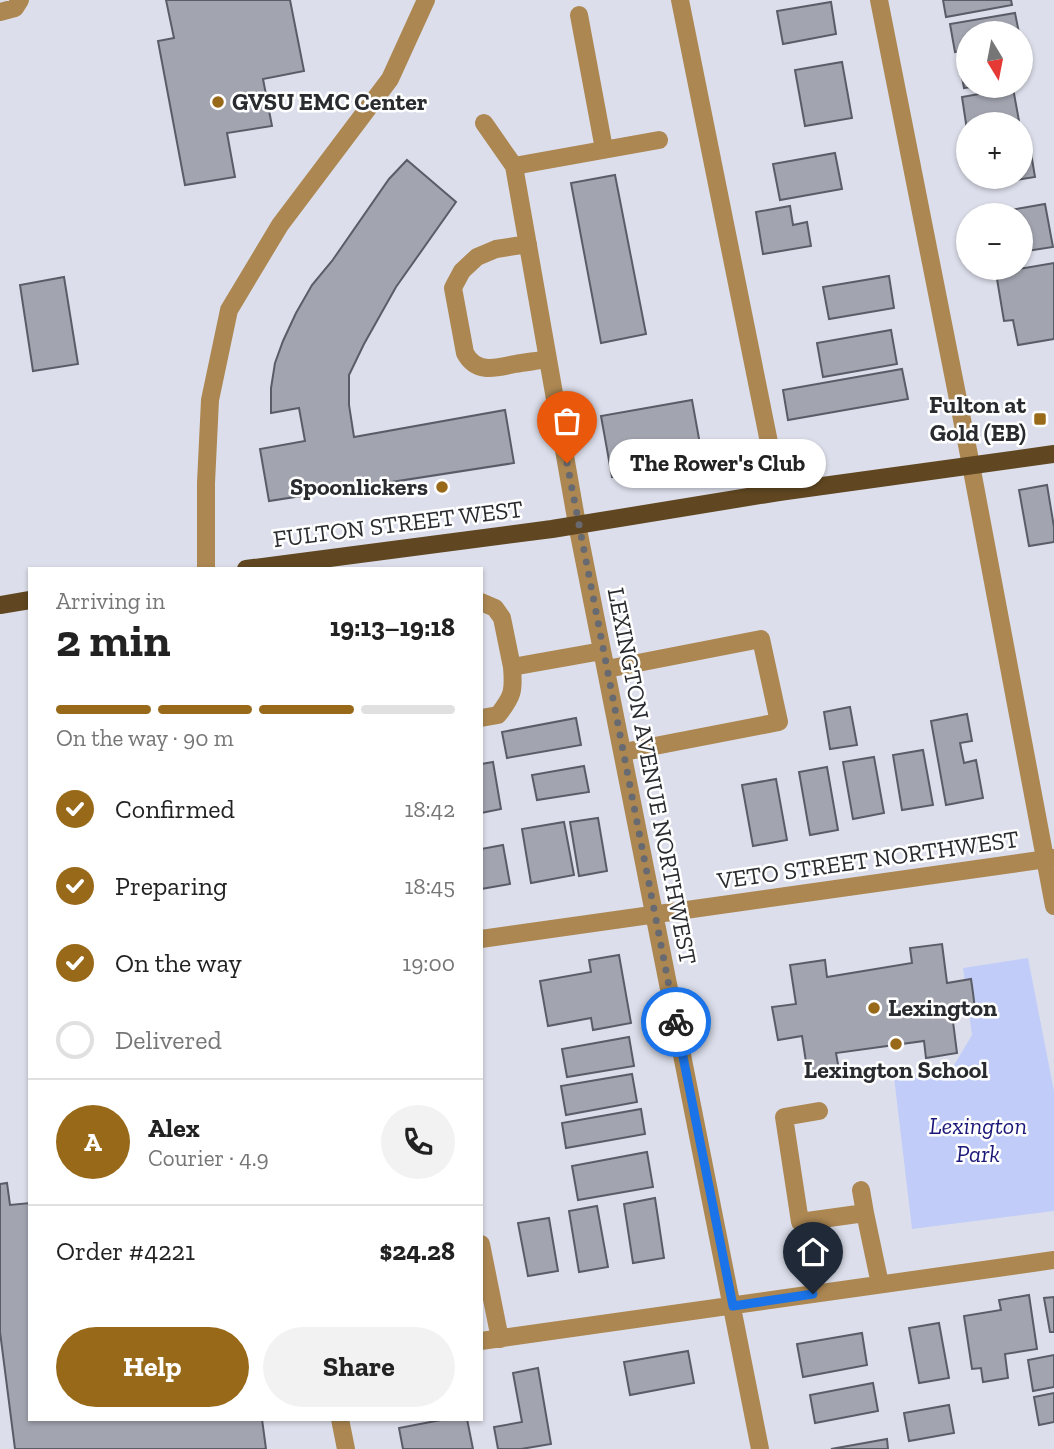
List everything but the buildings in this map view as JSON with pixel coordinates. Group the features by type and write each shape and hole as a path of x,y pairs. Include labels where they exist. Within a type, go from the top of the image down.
{"main road":[{"name":"FULTON STREET WEST","path":"273,567 326,563 779,492 1054,454"},
{"path":"0,605 28,600"}],"street":[{"path":"0,12 15,8 20,0"},
{"path":"206,567 210,400 229,310 280,225 390,79 425,0"},
{"path":"680,0 779,492"},
{"path":"879,0 1049,859 1054,906"},
{"path":"579,15 604,149"},
{"path":"484,123 514,166 659,139"},
{"name":"LEXINGTON AVENUE NORTHWEST","path":"514,166 577,524 760,1449"},
{"path":"528,244 496,249 477,257 463,271 453,288 465,353 469,361 479,367 493,369 548,359"},
{"path":"483,603 495,608 502,618 512,667 513,689 508,702 498,715 483,718"},
{"path":"607,669 761,639 779,722 624,752"},
{"path":"512,667 602,651"},
{"name":"VETO STREET NORTHWEST","path":"483,939 1049,859"},
{"path":"819,1111 784,1117 800,1223 865,1213"},
{"path":"861,1190 880,1284"},
{"path":"483,1254 500,1339"},
{"path":"483,1341 1054,1260"},
{"path":"340,1421 346,1449"}],"green space":[{"name":"Lexington Park","path":"1028,958 1054,1091 1054,1211 912,1229 894,1077 951,1070 972,1035 963,968"}],"way so far":[{"path":"567,463 676,1022"}],"place":[{"name":"GVSU EMC Center","path":"218,102"},
{"name":"Fulton at Gold (EB)","path":"1040,419"},
{"name":"The Rower's Club","path":"567,463"},
{"name":"Spoonlickers","path":"442,487"},
{"name":"Lexington","path":"874,1008"},
{"name":"Lexington School","path":"896,1044"}],"route":[{"path":"676,1022 733,1306 813,1294"}]}
